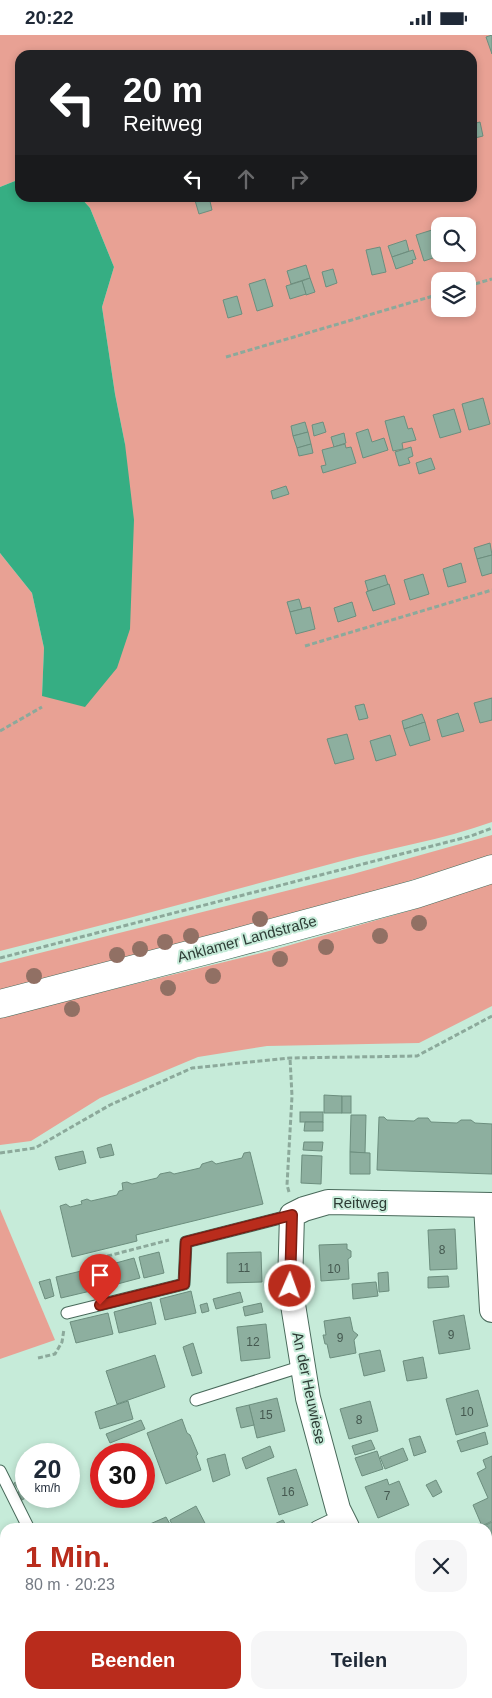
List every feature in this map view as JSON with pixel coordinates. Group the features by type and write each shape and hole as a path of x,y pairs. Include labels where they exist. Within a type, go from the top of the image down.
{"main road":[{"name":"Anklamer Landstraße","path":"0,1003 416,894 492,869"}],"street":[{"name":"Reitweg","path":"292,1215 304,1209 328,1202 489,1205"},
{"path":"489,1205 492,1310"},
{"name":"An der Heuwiese","path":"292,1215 290,1286 308,1398 344,1521"}],"lane":[{"name":"Reitweg","path":"186,1242 292,1215"},
{"path":"67,1313 184,1284 186,1242"},
{"path":"196,1400 303,1366"},
{"path":"0,1471 26,1523"}],"path":[{"path":"476,284 492,279"},
{"path":"226,357 431,297"},
{"path":"305,646 492,590"},
{"path":"0,731 42,707"},
{"path":"0,958 471,836 492,828"},
{"path":"0,1153 34,1148 110,1105 192,1067 290,1058 417,1057 492,1016"},
{"path":"290,1058 292,1097 287,1185 292,1215"},
{"path":"100,1258 171,1239 186,1242"},
{"path":"38,1358 55,1354 62,1342 67,1313"}],"shaded area":[{"path":"0,35 492,35 492,822 435,839 357,857 0,951 0,553 32,593 44,648 42,696 125,444 115,394 102,307 114,267 90,208 85,202 477,202 477,50 15,50 15,181 0,187"},
{"path":"15,181 15,202 85,202 90,208 114,267 102,307 115,394 125,444 134,520 130,629 117,668 85,707 42,696 44,648 32,593 0,553 0,187"},
{"path":"492,835 492,855 358,897 0,990 0,963 353,874"},
{"path":"492,882 492,1006 419,1043 267,1046 198,1057 100,1098 31,1141 0,1145 0,1017 273,950 415,909"},
{"path":"0,1209 55,1340 0,1359"}],"building":[{"path":"492,35 492,54 486,37"},
{"path":"480,122 483,136 477,138 477,123"},
{"path":"195,202 210,202 212,210 199,214"},
{"path":"431,230 431,259 424,261 416,235"},
{"path":"406,240 409,251 392,257 388,246"},
{"path":"380,247 386,272 372,275 366,250"},
{"path":"413,250 416,259 412,260 413,263 396,269 392,257"},
{"path":"306,265 310,278 291,284 287,271"},
{"path":"333,269 337,283 326,287 322,272"},
{"path":"310,278 315,292 306,295 302,281"},
{"path":"265,279 273,306 257,311 249,284"},
{"path":"302,281 306,294 290,299 286,286"},
{"path":"237,296 242,314 228,318 223,300"},
{"path":"483,398 490,424 469,430 462,404"},
{"path":"454,409 461,432 440,438 433,415"},
{"path":"404,416 408,429 412,428 416,440 402,443 403,449 393,451 385,421"},
{"path":"305,422 308,432 293,436 291,426"},
{"path":"323,422 326,432 314,436 312,425"},
{"path":"368,429 372,442 384,438 388,450 363,458 356,433"},
{"path":"308,432 311,444 297,448 293,436"},
{"path":"344,433 346,443 334,447 331,437"},
{"path":"311,444 313,453 299,456 297,448"},
{"path":"345,444 346,448 351,447 356,463 323,473 321,466 326,465 322,450"},
{"path":"411,447 413,456 408,458 410,463 399,466 395,452"},
{"path":"431,458 435,469 419,474 416,463"},
{"path":"286,486 289,494 273,499 271,491"},
{"path":"490,543 492,555 477,559 474,548"},
{"path":"492,555 492,573 482,576 477,559"},
{"path":"461,563 466,582 448,587 443,569"},
{"path":"423,574 429,594 410,600 404,580"},
{"path":"385,575 388,585 368,591 365,581"},
{"path":"389,584 395,604 373,611 366,592"},
{"path":"299,599 302,609 290,612 287,602"},
{"path":"352,602 356,616 338,622 334,608"},
{"path":"310,607 315,629 296,634 290,612"},
{"path":"492,698 492,720 480,723 474,703"},
{"path":"364,704 368,718 359,720 355,706"},
{"path":"458,713 464,731 442,737 437,720"},
{"path":"422,714 425,722 404,729 402,721"},
{"path":"425,722 430,740 410,746 404,729"},
{"path":"347,734 354,759 335,764 327,739"},
{"path":"390,735 396,755 376,761 370,741"},
{"path":"324,1095 342,1096 342,1113 324,1113"},
{"path":"342,1096 351,1096 351,1113 342,1113"},
{"path":"300,1112 323,1112 323,1122 300,1122"},
{"path":"351,1115 366,1115 365,1153 350,1152"},
{"path":"379,1117 384,1117 387,1120 414,1121 418,1118 428,1118 431,1122 457,1123 461,1120 471,1120 475,1123 492,1124 492,1174 377,1170"},
{"path":"305,1122 323,1122 323,1131 304,1131"},
{"path":"304,1142 323,1142 322,1151 303,1150"},
{"path":"111,1144 114,1155 100,1158 97,1148"},
{"path":"83,1151 86,1163 59,1170 55,1157"},
{"path":"250,1152 263,1204 136,1235 137,1241 72,1257 60,1206 66,1204 70,1207 82,1204 81,1201 87,1199 91,1201 117,1195 119,1191 123,1190 122,1183 132,1184 157,1178 160,1174 170,1172 174,1174 200,1168 202,1164 212,1161 216,1164 242,1158 244,1153"},
{"path":"350,1152 370,1153 370,1174 350,1174"},
{"path":"302,1155 322,1156 321,1184 301,1183"},
{"path":"455,1229 457,1269 430,1270 428,1230"},
{"path":"347,1244 347,1249 351,1251 351,1257 348,1259 349,1279 321,1281 319,1245"},
{"path":"159,1252 164,1273 144,1278 139,1257"},
{"path":"261,1252 262,1282 227,1283 227,1253"},
{"path":"134,1258 140,1278 110,1286 105,1266"},
{"path":"94,1268 99,1289 61,1298 56,1277"},
{"path":"388,1272 389,1291 379,1292 378,1273"},
{"path":"448,1276 449,1287 428,1288 428,1277"},
{"path":"50,1279 54,1296 45,1299 39,1282"},
{"path":"376,1282 378,1296 353,1299 352,1284"},
{"path":"191,1291 196,1313 165,1320 160,1299"},
{"path":"240,1292 243,1302 216,1309 213,1299"},
{"path":"151,1302 156,1324 119,1333 114,1312"},
{"path":"207,1303 209,1311 202,1313 200,1305"},
{"path":"261,1303 263,1312 245,1316 243,1307"},
{"path":"108,1313 113,1334 76,1343 70,1322"},
{"path":"464,1315 470,1349 439,1354 433,1321"},
{"path":"350,1317 353,1331 358,1335 354,1340 356,1353 330,1358 323,1335 326,1335 324,1321"},
{"path":"266,1324 270,1358 241,1361 237,1327"},
{"path":"193,1343 202,1373 192,1376 183,1347"},
{"path":"380,1350 385,1371 364,1376 359,1354"},
{"path":"155,1355 165,1387 117,1404 106,1371"},
{"path":"423,1357 427,1378 407,1381 403,1361"},
{"path":"478,1390 488,1426 456,1435 446,1399"},
{"path":"277,1398 285,1431 257,1438 249,1405"},
{"path":"128,1401 133,1419 100,1429 95,1412"},
{"path":"370,1401 378,1431 349,1439 340,1409"},
{"path":"249,1405 254,1425 241,1428 236,1408"},
{"path":"182,1419 198,1454 196,1456 201,1470 166,1484 155,1454 155,1443 151,1443 147,1433"},
{"path":"141,1420 145,1429 110,1443 106,1434"},
{"path":"485,1432 488,1444 461,1452 457,1441"},
{"path":"420,1436 426,1452 414,1456 409,1439"},
{"path":"371,1440 375,1449 355,1455 352,1446"},
{"path":"270,1446 274,1457 246,1469 242,1458"},
{"path":"403,1448 408,1460 385,1469 380,1457"},
{"path":"377,1451 383,1469 362,1476 355,1458"},
{"path":"225,1454 230,1475 213,1482 207,1459"},
{"path":"492,1456 492,1521 488,1523 481,1523 473,1505 488,1498 477,1473 486,1468 483,1460"},
{"path":"296,1469 308,1505 279,1515 267,1478"},
{"path":"387,1479 389,1485 399,1481 409,1505 378,1518 365,1487"},
{"path":"436,1480 442,1492 433,1497 426,1485"},
{"path":"196,1506 205,1523 171,1523 170,1520"},
{"path":"166,1517 169,1523 152,1523"}],"route":[{"path":"100,1305 184,1284 186,1242 292,1215 290,1286"}]}
